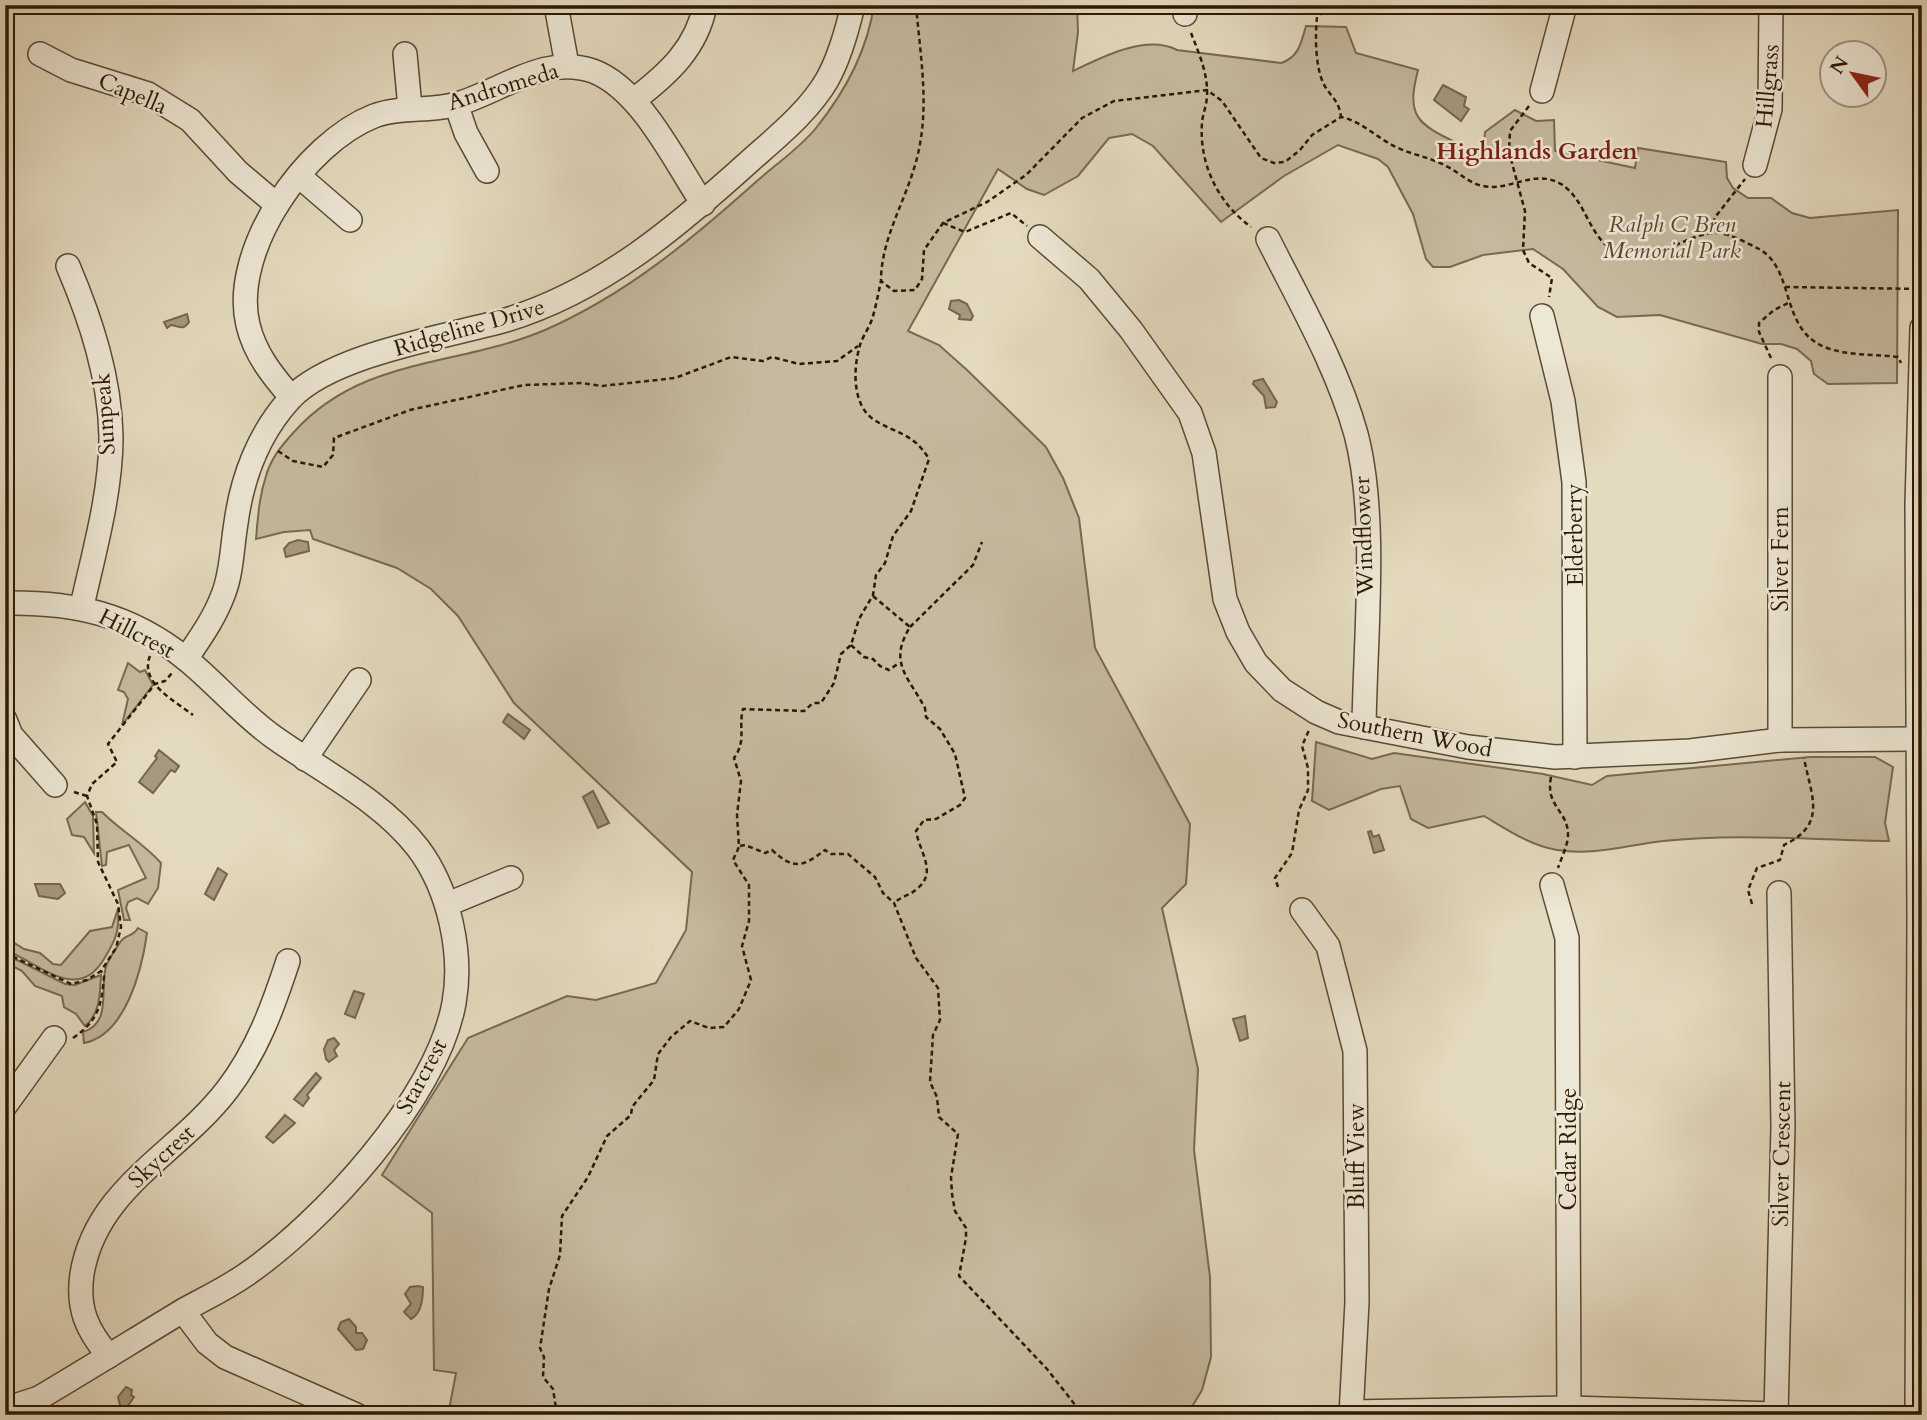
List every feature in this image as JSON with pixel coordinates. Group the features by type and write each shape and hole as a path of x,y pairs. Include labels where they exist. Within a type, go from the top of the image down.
{"street":[{"path":"556,5 567,65"},
{"path":"634,100 672,71 701,28 705,5"},
{"name":"Ridgeline Drive","path":"179,665 208,627 224,594 242,488 256,450 291,397 339,366 377,353 508,319 553,303 614,271 703,204 790,125 826,80 845,37 853,5"},
{"path":"1542,91 1565,5"},
{"name":"Hillgrass","path":"1755,165 1770,109 1771,5"},
{"name":"Capella","path":"40,54 71,70 148,94 190,120 238,172 278,205"},
{"path":"405,54 410,108"},
{"name":"Andromeda","path":"291,397 259,356 248,324 245,293 251,257 278,205 299,176 346,131 374,116 410,108 456,104 511,79 567,65 594,72 634,100 703,204"},
{"path":"456,104 466,133 487,171"},
{"path":"299,176 350,220"},
{"name":"Southern Wood","path":"1040,237 1089,279 1131,330 1190,413 1204,453 1225,599 1238,632 1256,663 1298,702 1339,722 1468,747 1565,757 1690,751 1780,740 1917,739"},
{"name":"Windflower","path":"1268,239 1329,365 1356,434 1366,506 1364,727"},
{"name":"Sunpeak","path":"68,267 99,351 111,438 106,488 82,606"},
{"name":"Elderberry","path":"1542,316 1563,401 1574,482 1565,757"},
{"path":"1917,1415 1917,739 1921,341"},
{"name":"Silver Fern","path":"1780,377 1780,740"},
{"name":"Hillcrest","path":"5,603 82,606 118,619 179,665"},
{"name":"Starcrest","path":"5,1409 39,1398 244,1276 301,1230 352,1181 395,1124 439,1053 454,1002 455,959 448,904 419,850 388,816 250,720 179,665"},
{"path":"305,759 359,680"},
{"path":"5,720 11,735 55,785"},
{"path":"448,904 511,877"},
{"name":"Cedar Ridge","path":"1552,885 1567,937 1569,1412"},
{"name":"Silver Crescent","path":"1776,1414 1783,1126 1779,894"},
{"name":"Bluff View","path":"1302,910 1328,946 1355,1051 1357,1302 1351,1413"},
{"name":"Skycrest","path":"109,1356 90,1335 84,1318 80,1289 85,1254 102,1217 130,1182 195,1125 226,1091 253,1052 288,961"},
{"path":"5,1106 54,1038"},
{"path":"183,1311 207,1343 225,1357 356,1415"},
{"path":"1351,1413 1776,1414"}],"path":[{"path":"557,1415 553,1389 544,1377 544,1357 540,1348 550,1289 560,1255 558,1237 562,1216 589,1177 607,1136 631,1115 632,1107 654,1080 658,1054 671,1037 690,1021 709,1028 723,1027 739,1009 751,981 742,946 749,921 748,885 733,860 739,847 738,799 741,781 734,758 742,746 744,732 740,722 743,709 771,707 804,710 813,703 821,703 834,684 841,654 851,645 859,619 873,595 876,575 885,563 893,536 911,511 929,459 922,446 902,431 874,420 860,408 857,364 860,345 872,321 881,281 881,256 919,151 925,111 916,5"},
{"path":"1329,5 1317,17 1319,68 1325,88 1339,102 1341,117"},
{"path":"1185,10 1208,90 1202,122 1203,158 1215,187 1230,208 1268,239"},
{"path":"881,281 894,290 915,290 922,279 924,250 943,223 987,202 1026,175 1082,118 1102,105 1208,90 1222,101 1261,158 1274,163 1285,162 1300,150 1311,135 1341,117 1354,120 1396,147 1436,160 1461,177 1485,187 1533,178 1559,183 1574,195 1596,234 1617,252 1642,256 1717,232 1762,251 1777,268 1796,322 1808,337 1828,349 1898,357"},
{"path":"1542,91 1510,131 1510,152 1525,211 1523,250 1529,263 1552,278 1542,316"},
{"path":"1717,232 1713,222 1716,216 1755,165"},
{"path":"943,223 965,232 1011,213 1040,237"},
{"path":"1784,286 1922,289"},
{"path":"1780,377 1759,332 1759,323 1774,310 1789,303"},
{"path":"275,450 293,461 323,467 332,455 334,438 436,403 524,385 581,383 602,386 675,378 731,357 763,361 772,357 799,364 837,361 860,345"},
{"path":"894,904 903,895 916,891 927,878 929,869 916,831 924,820 936,819 960,805 965,798 949,740 926,717 925,708 899,663 901,641 910,627 974,565 982,542"},
{"path":"873,595 910,627"},
{"path":"851,645 889,670 899,663"},
{"path":"150,656 148,673 155,684 193,715"},
{"path":"5,953 71,984 87,980 101,971 116,948 121,927 118,904 97,862 97,824 87,796 92,784 117,762 108,744 155,684 165,681 179,665"},
{"path":"1278,887 1275,878 1292,852 1299,810 1308,790 1308,768 1302,746 1312,726"},
{"path":"1752,904 1748,890 1757,868 1780,860 1784,845 1800,837 1810,826 1815,804 1804,755"},
{"path":"1552,885 1568,836 1564,818 1551,802 1549,790 1565,757"},
{"path":"739,847 744,845 765,853 772,850 781,859 797,865 806,864 825,850 831,855 848,854 875,877 883,893 894,904 916,958 938,988 941,1003 940,1020 933,1035 930,1082 937,1097 939,1117 958,1134 951,1177 952,1194 954,1211 966,1228 958,1276 1047,1369 1083,1415"},
{"path":"54,1038 69,1040 95,1020 100,1011 104,984 101,971"}],"green space":[{"name":"Ralph C Bren Memorial Park","path":"874,5 1077,5 1078,32 1073,71 1124,49 1152,45 1281,63 1296,53 1306,26 1346,27 1356,53 1418,70 1413,95 1420,120 1472,154 1484,144 1485,132 1515,110 1536,121 1554,120 1555,151 1635,168 1638,148 1726,162 1727,178 1733,188 1748,198 1771,198 1792,213 1810,218 1898,210 1897,383 1828,384 1814,374 1811,361 1797,349 1781,344 1762,344 1660,315 1617,317 1598,307 1563,269 1533,249 1483,255 1450,267 1433,267 1426,259 1413,214 1388,167 1378,159 1338,145 1284,176 1221,222 1153,146 1132,134 1109,138 1078,176 1044,195 1027,189 998,169 908,331 939,345 1046,447 1063,478 1079,518 1095,648 1190,824 1186,884 1162,908 1198,1069 1194,1150 1210,1277 1211,1357 1202,1390 1187,1415 448,1415 456,1373 434,1370 432,1213 382,1175 468,1038 567,996 596,1000 656,983 686,930 692,872 514,703 458,616 431,589 397,568 313,539 310,530 284,532 256,539 260,499 268,469 294,432 321,407 350,389 412,366 479,351 545,330 575,316 631,283 683,245 816,128 853,71 866,39"},
{"path":"128,663 140,672 145,670 153,685 122,725 128,699 124,692 118,690"},
{"path":"1316,742 1372,759 1394,753 1543,774 1592,785 1607,776 1810,757 1875,757 1893,767 1885,823 1889,841 1719,837 1571,852 1538,845 1484,816 1428,828 1411,819 1400,786 1381,789 1329,810 1312,801"},
{"path":"85,802 93,816 94,853 84,837 72,835 67,819"},
{"path":"96,812 102,812 161,863 158,888 148,904 137,898 128,902 126,908 130,920 124,920 118,890 146,878 129,845 107,852 106,865 102,866"},
{"path":"118,909 116,936 111,947 93,972 82,978 57,976 5,950 5,937 24,949 40,953 53,964 61,965 90,931 112,927"},
{"path":"138,928 147,933 141,964 129,998 111,1028 84,1043 83,1032 93,1027 102,1012 107,964 121,941"},
{"path":"5,954 65,984 75,985 101,975 94,1016 85,1026 76,1014 64,1007 62,996 35,986 22,971 5,962"}],"shaded area":[{"path":"1443,85 1466,97 1464,106 1469,109 1461,121 1434,100"},
{"path":"959,300 967,304 973,316 971,320 959,319 960,315 949,309 951,301"},
{"path":"187,314 189,322 185,326 171,325 167,328 164,322"},
{"path":"1263,379 1277,402 1275,407 1266,408 1264,396 1253,384 1254,381"},
{"path":"298,540 308,542 309,551 286,557 284,549 289,543"},
{"path":"508,714 530,730 524,739 503,722"},
{"path":"159,750 179,766 175,772 171,770 153,793 139,782 157,758 155,756"},
{"path":"593,791 609,823 598,828 583,797"},
{"path":"1371,831 1373,837 1379,835 1384,850 1374,853 1368,832"},
{"path":"218,868 227,874 214,900 205,894"},
{"path":"35,884 60,884 65,893 58,899 39,896"},
{"path":"354,991 364,994 355,1018 345,1014"},
{"path":"1245,1016 1248,1038 1240,1041 1233,1019"},
{"path":"334,1038 339,1044 334,1050 337,1056 329,1062 324,1049 328,1040"},
{"path":"316,1073 321,1078 307,1095 309,1098 303,1106 294,1099"},
{"path":"285,1115 295,1123 273,1143 266,1137"},
{"path":"410,1287 423,1287 422,1301 419,1310 411,1319 404,1312 411,1304 405,1294"},
{"path":"349,1319 356,1327 356,1333 362,1333 367,1340 363,1349 356,1350 338,1329 341,1322"},
{"path":"126,1387 132,1390 131,1395 134,1397 125,1410 121,1409 118,1397"}],"district":[{"name":"Highlands Garden","path":"1537,151"}]}
